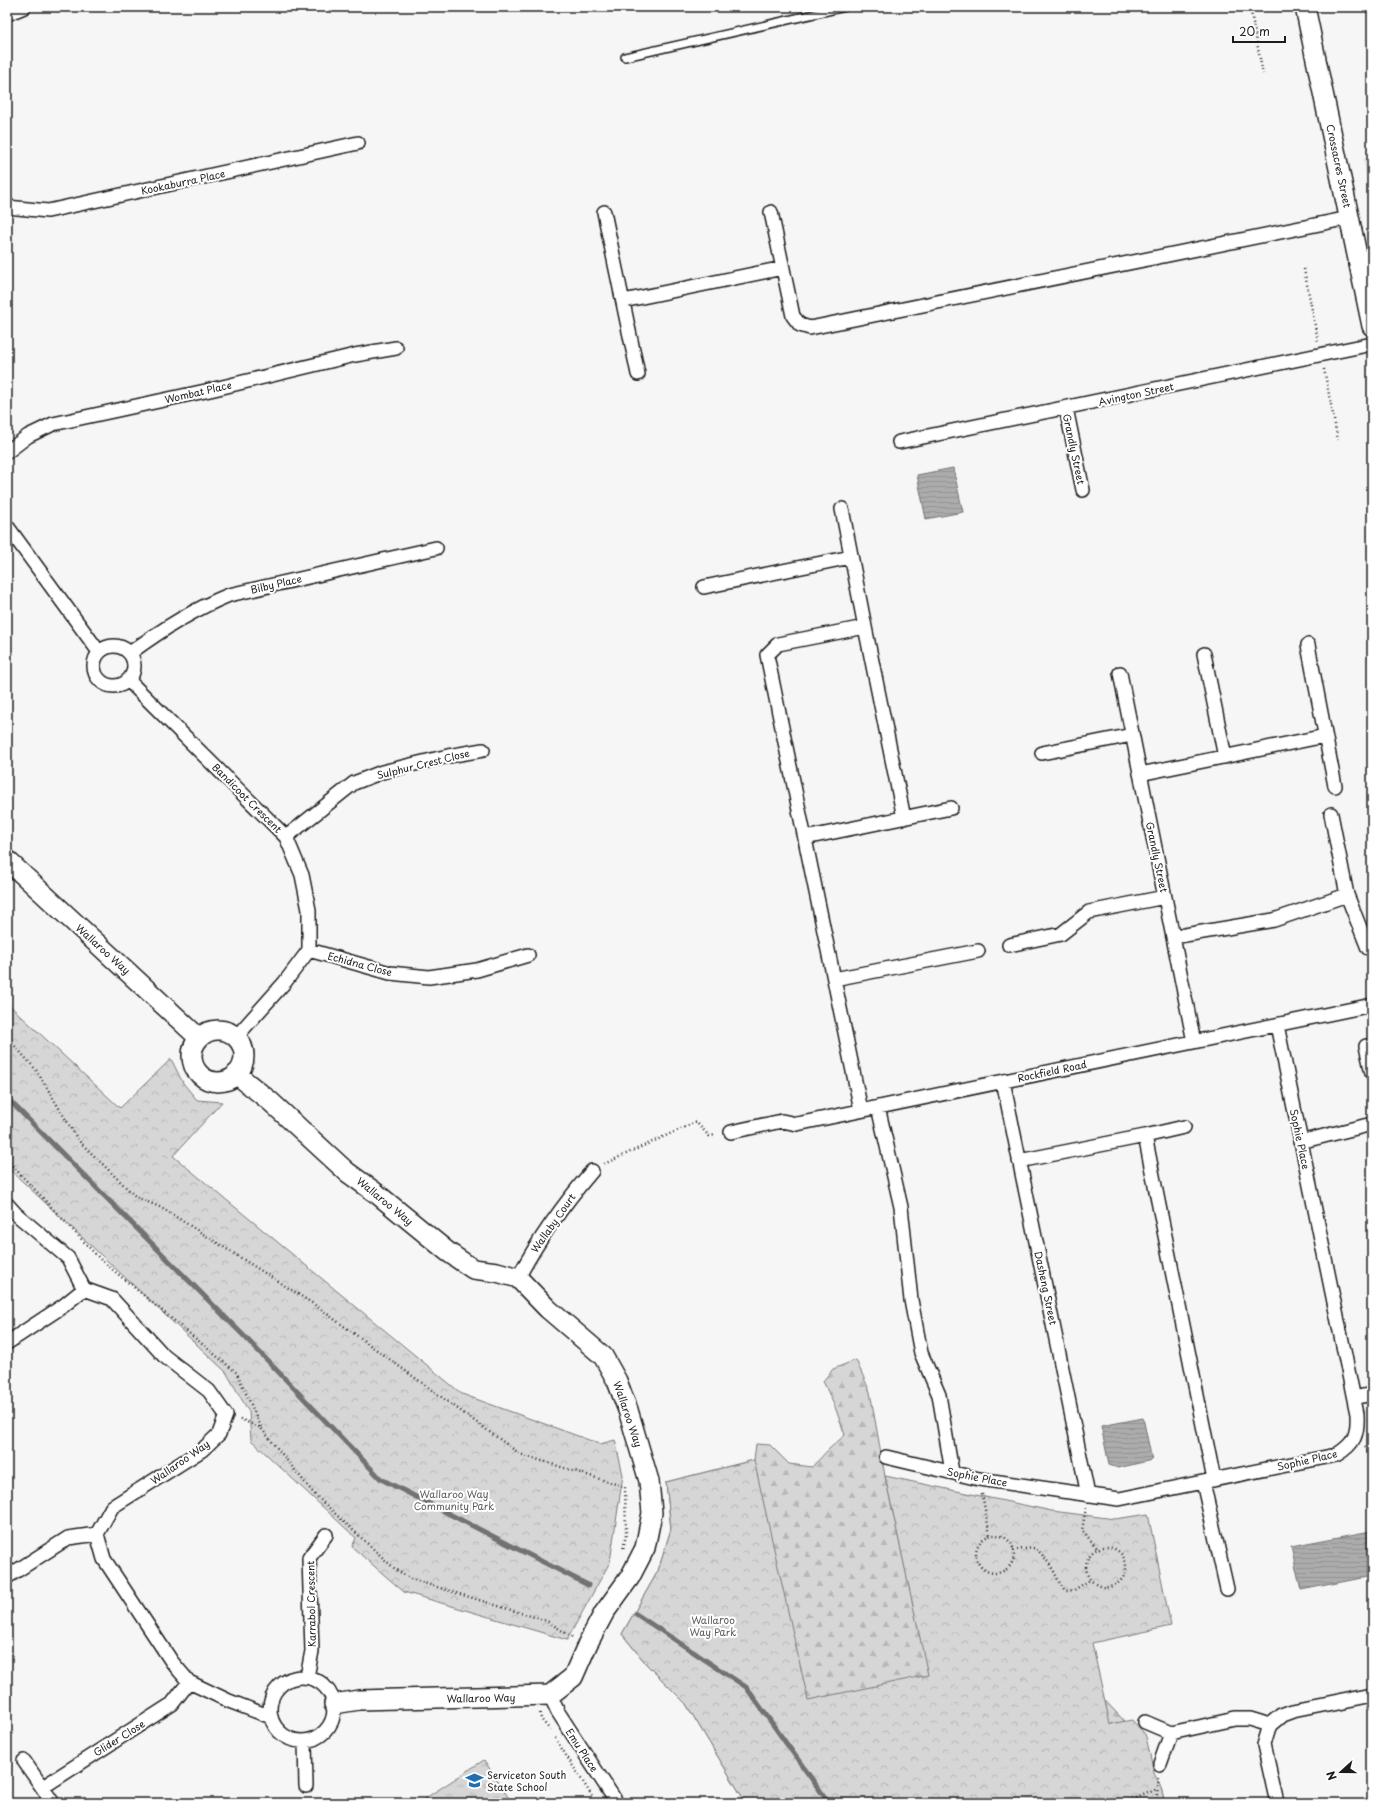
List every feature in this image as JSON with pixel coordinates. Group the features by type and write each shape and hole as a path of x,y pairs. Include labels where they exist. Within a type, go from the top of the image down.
{"street":[{"path":"7,14 24,7"},
{"name":"Crossacres Street","path":"1305,7 1372,326"},
{"name":"Kookaburra Place","path":"7,207 48,211 358,143"},
{"path":"604,212 638,374"},
{"path":"771,212 792,316 800,325 810,328 1350,218"},
{"path":"623,301 783,268"},
{"name":"Avington Street","path":"899,442 1372,344"},
{"name":"Wombat Place","path":"7,452 28,436 53,424 210,390 355,355 396,348"},
{"name":"Grandly Street","path":"1066,408 1082,490"},
{"path":"842,509 904,818"},
{"path":"7,526 99,652"},
{"name":"Bilby Place","path":"130,654 173,622 229,595 436,548"},
{"path":"704,587 851,557"},
{"path":"861,1110 767,655 778,644 865,627"},
{"path":"1308,645 1335,786"},
{"path":"112,646 125,649 130,654 135,664 129,681 116,687 109,686 97,678 94,665 99,652 112,646"},
{"path":"1204,654 1225,757"},
{"name":"Grandly Street","path":"1120,673 1194,1042"},
{"name":"Bandicoot Crescent","path":"129,681 286,837 302,875 309,910 309,950"},
{"path":"1042,753 1132,735"},
{"path":"1140,774 1325,736"},
{"name":"Sulphur Crest Close","path":"286,837 354,783 382,772 448,756 483,750"},
{"path":"805,838 951,808"},
{"path":"1331,814 1347,895 1368,948"},
{"name":"Wallaroo Way","path":"7,860 199,1038"},
{"path":"1173,937 1274,920 1347,895"},
{"path":"1010,945 1061,934 1089,912 1165,897"},
{"path":"236,1037 285,982 309,950"},
{"name":"Echidna Close","path":"309,950 390,973 428,977 477,970 528,955"},
{"path":"834,979 978,951"},
{"name":"Rockfield Road","path":"731,1132 782,1121 797,1124 1372,1005"},
{"name":"Sophie Place","path":"886,1457 979,1479 1119,1499 1336,1455 1345,1450 1352,1442 1358,1431 1357,1414 1277,1025"},
{"path":"217,1030 229,1032 236,1037 243,1051 241,1068 236,1074 228,1079 220,1081 207,1078 197,1070 193,1062 192,1054 194,1045 199,1038 206,1033 217,1030"},
{"path":"1366,1046 1372,1073"},
{"name":"Wallaroo Way","path":"236,1074 271,1102 347,1172 376,1193 448,1252 473,1269 497,1272 518,1278 548,1310 603,1356 617,1381 628,1410 649,1481 652,1513 645,1548 630,1578 604,1613 588,1643 573,1677 544,1696 358,1700 334,1704"},
{"name":"Dasheng Street","path":"1003,1081 1088,1495"},
{"path":"878,1107 901,1207 911,1300 921,1353 939,1396 952,1472"},
{"path":"1300,1142 1372,1124"},
{"path":"1020,1161 1184,1127"},
{"path":"1145,1136 1209,1481 1227,1589"},
{"name":"Wallaby Court","path":"518,1278 536,1244 563,1206 592,1171"},
{"path":"7,1204 16,1214 68,1258 84,1289 112,1299 164,1356 209,1390 226,1415"},
{"path":"7,1344 63,1306 84,1289"},
{"path":"1354,1398 1372,1394"},
{"name":"Wallaroo Way","path":"97,1534 112,1507 202,1450 219,1434 226,1415"},
{"path":"7,1577 68,1538 97,1534 104,1559 172,1662 189,1682 228,1701 271,1717"},
{"name":"Karrabol Crescent","path":"307,1677 312,1651 308,1558 326,1535"},
{"path":"307,1677 318,1681 325,1686 331,1696 334,1704 332,1720 326,1730 317,1737 305,1741 294,1740 282,1733 274,1725 271,1717 271,1700 279,1686 288,1680 307,1677"},
{"name":"Glider Close","path":"43,1787 172,1704 189,1682"},
{"path":"1276,1803 1264,1745 1270,1725 1282,1715 1293,1711 1372,1695"},
{"name":"Emu Place","path":"544,1696 558,1712 617,1803"},
{"path":"1145,1722 1171,1733 1235,1719 1250,1719 1270,1725"},
{"path":"1160,1764 1171,1733"},
{"path":"305,1741 306,1786"},
{"path":"24,1761 53,1803"}],"lane":[{"path":"625,57 845,7"}],"path":[{"path":"1250,7 1263,74"},
{"path":"7,1037 37,1071 78,1140 136,1197 162,1208 312,1303 520,1454 625,1488 626,1535 622,1555"},
{"path":"592,1171 614,1158 696,1122 709,1136 731,1132"},
{"path":"7,1160 101,1260 237,1373 261,1428 315,1495 395,1569 411,1579 547,1621 573,1638"},
{"path":"226,1415 247,1421 261,1428"},
{"path":"979,1479 990,1535"},
{"path":"1088,1495 1082,1530 1098,1548"},
{"path":"990,1535 1000,1535 1008,1540 1013,1550 1014,1556 1008,1568 1002,1571 988,1572 980,1566 976,1555 977,1546 981,1540 990,1535"},
{"path":"1104,1546 1111,1547 1121,1554 1126,1566 1124,1575 1114,1585 1105,1587 1098,1586 1090,1580 1087,1574 1087,1560 1091,1553 1104,1546"},
{"path":"1013,1550 1035,1548 1043,1555 1053,1570 1060,1586 1066,1591 1074,1590 1090,1580"},
{"path":"569,1644 577,1632"},
{"path":"544,1696 541,1719 551,1731 593,1797"},
{"path":"1156,1803 1160,1764"},
{"path":"1125,1803 1157,1789"},
{"path":"998,1803 1003,1803"}],"shaded area":[{"path":"1372,157 1372,204 1363,159"},
{"path":"953,468 963,512 926,519 917,475"},
{"path":"1143,1418 1152,1460 1118,1468 1109,1465 1101,1426"},
{"path":"1371,1531 1372,1576 1301,1590 1291,1546"}],"green space":[{"name":"Wallaroo Way Community Park","path":"7,1003 120,1108 171,1059 183,1083 197,1100 222,1102 173,1156 462,1394 600,1444 615,1440 623,1475 610,1562 567,1640 404,1592 352,1547 356,1538 251,1440 249,1412 226,1372 7,1167"},
{"name":"Wallaroo Way Park","path":"856,1360 870,1392 885,1476 929,1675 1098,1693 1127,1724 1149,1777 1161,1788 1165,1803 746,1803 686,1704 648,1666 622,1634 658,1571 671,1529 666,1482 754,1460 756,1444 770,1445 789,1464 812,1467 845,1435 835,1407 823,1381 833,1369"},
{"name":"Wallaroo Way Park","path":"754,1460 808,1700 928,1675 885,1476 1052,1511 1115,1519 1148,1514 1171,1626 1092,1643 1110,1724 1132,1720 1145,1734 1154,1772 1161,1788 1165,1803 746,1803 686,1704 648,1666 622,1634 658,1571 671,1529 666,1482"},
{"name":"Serviceton South State School","path":"484,1760 512,1803 418,1803"}],"waterway":[{"path":"7,1098 243,1335 381,1479 588,1585"},
{"path":"636,1614 746,1687 829,1803"}],"place":[{"name":"Serviceton South State School","path":"474,1781"}]}
